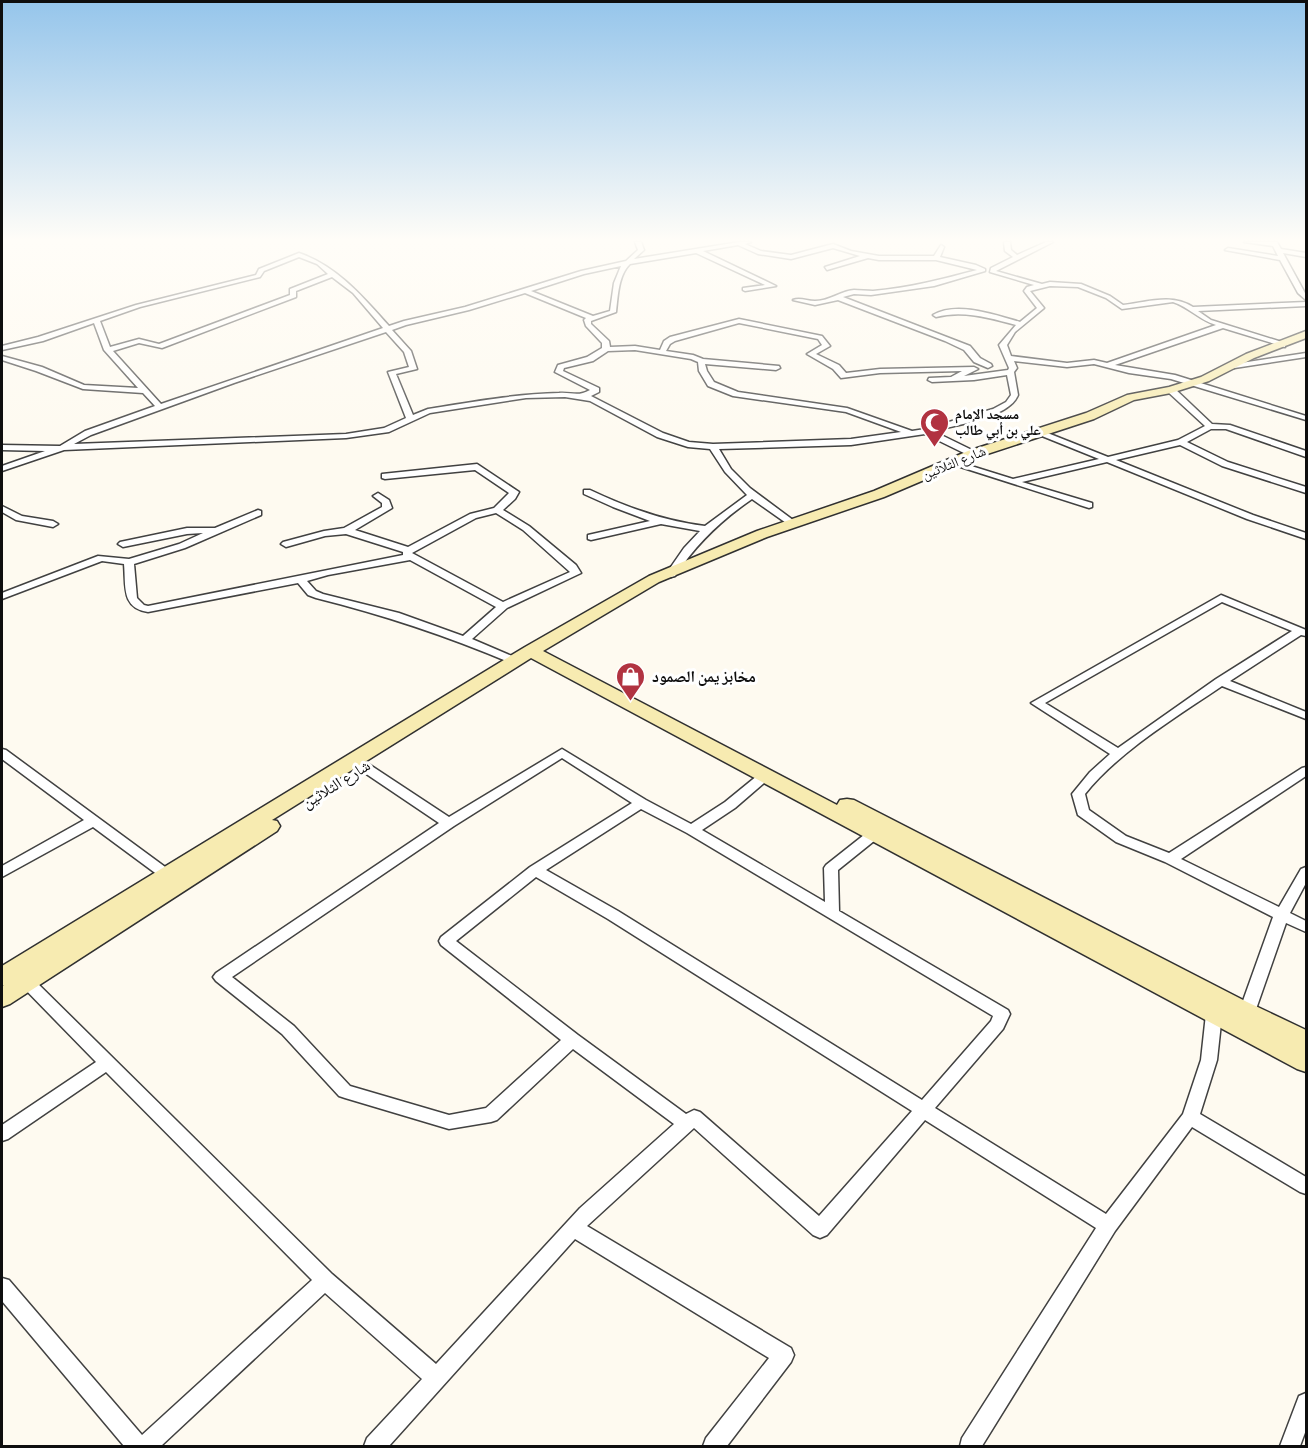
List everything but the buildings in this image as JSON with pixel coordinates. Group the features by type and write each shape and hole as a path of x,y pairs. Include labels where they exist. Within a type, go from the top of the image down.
{"street":[{"path":"2,348 127,310"},
{"path":"108,350 139,341 159,346 188,337 252,310"},
{"path":"370,310 407,351 413,369 392,372 411,417"},
{"path":"2,469 60,449 88,433 231,381 387,330 460,310"},
{"path":"571,310 592,318"},
{"path":"584,398 596,390 559,372 561,367 603,353 606,343 588,325 588,320 613,312 613,310"},
{"path":"2,447 60,449 97,445 346,436 386,430 428,411 526,396 565,395 584,398 660,435 688,444 713,447 851,442 926,431 1000,410 1016,395 1016,385 1010,372 988,366 977,360 967,348 948,339 870,310"},
{"path":"1010,372 1013,368 1003,345 1008,337 1039,310"},
{"path":"1190,310 1221,326 1282,345"},
{"path":"936,315 943,312 973,314 1022,324"},
{"path":"96,320 108,350 160,407"},
{"path":"662,352 667,343 674,339 708,332 739,321 820,337 826,346 811,354 836,367 844,376 880,371 974,369 988,366"},
{"path":"1109,365 1221,326"},
{"name":"شارع الثلاثين","path":"14,976 537,653 665,584 671,574 731,546 879,494 973,454 1090,416 1131,397 1171,390 1204,379 1250,356 1306,334"},
{"path":"606,349 635,348 693,357 701,361 776,368"},
{"path":"1228,367 1306,355"},
{"path":"2,358 39,369 83,387 146,391"},
{"path":"1009,358 1067,365 1082,362 1109,365 1129,371 1193,382 1306,418"},
{"path":"701,361 703,371 711,384 736,394 839,409 911,433"},
{"path":"954,378 974,369"},
{"path":"932,380 974,378 1010,372"},
{"path":"1171,390 1210,426"},
{"path":"1016,481 1180,442 1210,426 1227,427 1306,454"},
{"path":"926,431 973,454"},
{"path":"1040,432 1250,517 1306,536"},
{"path":"1180,442 1201,453 1306,490"},
{"path":"713,447 722,465 752,495 792,523"},
{"path":"952,463 1016,481 1037,492 1089,505"},
{"path":"129,562 132,599 141,608 148,609 300,580 410,553 473,516 496,510 512,497 514,492 477,467 385,476"},
{"path":"587,492 625,510 658,521 705,529"},
{"path":"671,574 683,553 705,529 752,495"},
{"path":"346,531 387,507 386,502 378,496"},
{"path":"2,509 19,518 53,524"},
{"path":"466,639 502,606 576,573 526,528 496,510"},
{"path":"2,596 101,558 129,562 182,546 258,513"},
{"path":"591,537 658,521"},
{"path":"123,544 187,531 219,530"},
{"path":"286,544 332,532 346,531 410,553 502,606"},
{"path":"300,580 312,593 320,596 401,615 466,639 537,653 874,819 1306,1041"},
{"path":"1118,754 1037,703 1221,597 1303,632"},
{"path":"1303,632 1220,681 1118,754 1090,777 1078,794 1083,812 1121,839 1170,859 1306,927"},
{"path":"537,653 1306,1062"},
{"name":"شارع الثلاثين","path":"2,998 14,976 167,875 358,763 537,653"},
{"path":"1220,681 1306,716"},
{"path":"2,753 167,875"},
{"path":"375,1446 574,1228 694,1117 820,1229 997,1025 1002,1014 692,830 641,803 562,753 449,823 220,976 288,1030 345,1090 449,1122 490,1115 572,1040"},
{"path":"358,763 449,823"},
{"path":"1170,859 1306,771"},
{"path":"692,830 730,805 767,774"},
{"path":"641,803 535,870 446,941 572,1040 687,1124"},
{"path":"2,872 93,821"},
{"path":"832,912 831,868 874,834"},
{"path":"535,870 613,915 1108,1225"},
{"path":"1246,1012 1281,916 1306,872"},
{"path":"14,976 107,1063 325,1280 437,1379"},
{"path":"970,1446 1108,1225 1190,1118 1209,1060 1214,1014"},
{"path":"2,1134 107,1063"},
{"path":"1190,1118 1306,1186"},
{"path":"574,1228 784,1355 714,1446"},
{"path":"146,1446 325,1280"},
{"path":"2,1287 136,1446"},
{"path":"1290,1446 1306,1403"}],"place":[{"name":"مسجد الإمام علي بن أبي طالب","path":"934,448"},
{"name":"مخابز يمن الصمود","path":"631,702"}]}
